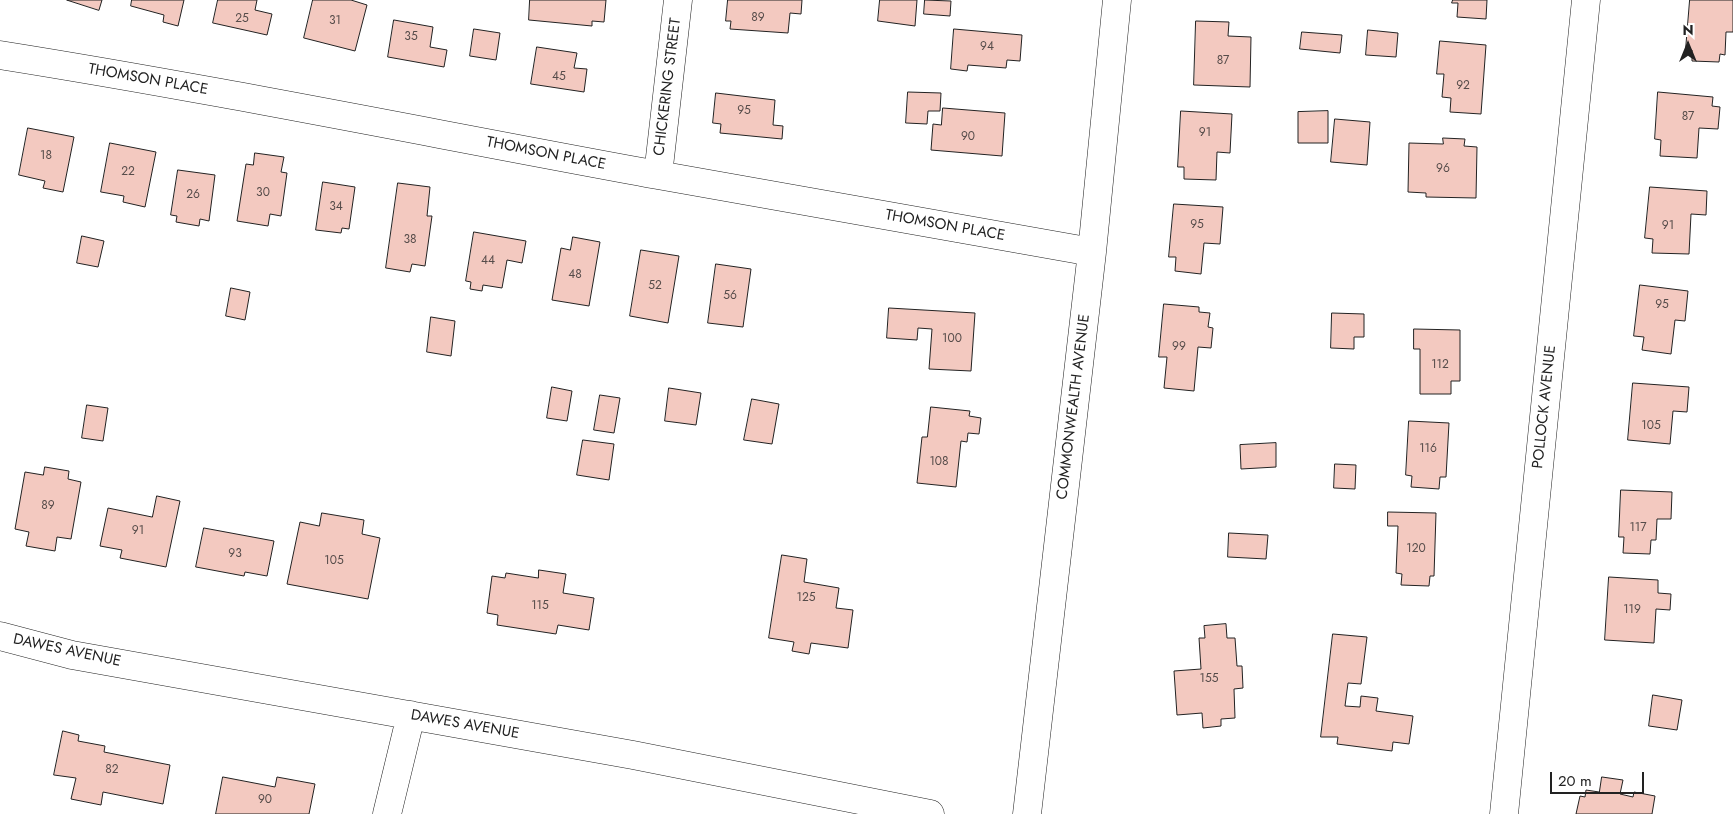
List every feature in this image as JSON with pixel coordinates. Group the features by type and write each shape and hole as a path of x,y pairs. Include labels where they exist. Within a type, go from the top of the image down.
{"street":[{"name":"CHICKERING STREET","path":"658,175 678,0"},
{"name":"COMMONWEALTH AVENUE","path":"1027,814 1092,252 1117,0"},
{"name":"POLLOCK AVENUE","path":"1504,814 1586,0"},
{"name":"THOMSON PLACE","path":"0,55 114,73 658,175 1092,252"},
{"name":"DAWES AVENUE","path":"0,636 72,655 633,755 930,814"},
{"path":"388,814 411,715"}],"building":[{"path":"67,0 102,0 99,10"},
{"path":"132,0 184,0 178,26 163,22 164,15 131,6"},
{"path":"218,0 257,0 255,10 272,14 267,35 213,23"},
{"path":"313,0 351,0 367,5 355,51 304,38"},
{"path":"530,0 606,0 604,22 592,21 592,26 529,20"},
{"path":"728,0 802,0 801,14 790,13 788,33 730,29 731,21 726,21"},
{"path":"880,0 917,0 915,26 878,21"},
{"path":"925,0 951,1 950,16 924,14"},
{"path":"1453,0 1487,0 1486,19 1457,17 1458,3 1452,3"},
{"path":"1690,0 1733,0 1733,32 1726,32 1725,55 1720,54 1719,62 1692,61 1692,50 1686,49"},
{"path":"394,20 433,27 430,47 447,50 444,67 388,57"},
{"path":"1196,21 1229,22 1228,36 1251,37 1250,87 1194,85"},
{"path":"474,29 500,33 496,60 470,56"},
{"path":"954,29 1022,35 1020,61 1007,60 1006,68 968,65 967,71 951,69"},
{"path":"1368,30 1398,33 1396,57 1366,55"},
{"path":"1302,32 1342,35 1340,53 1300,49"},
{"path":"1440,41 1486,45 1481,114 1450,112 1451,98 1442,97 1444,74 1437,74"},
{"path":"537,47 577,53 574,68 587,69 584,92 531,84"},
{"path":"908,92 941,93 940,111 928,111 927,124 906,123"},
{"path":"1658,92 1713,97 1712,106 1720,107 1718,129 1699,128 1697,158 1660,156 1661,140 1655,139"},
{"path":"716,93 775,100 773,125 783,126 782,139 720,133 721,124 713,123"},
{"path":"943,108 1005,113 1002,156 931,150 933,124 941,125"},
{"path":"1181,111 1232,114 1230,153 1217,152 1216,180 1184,179 1184,167 1178,167"},
{"path":"1328,111 1328,143 1298,143 1298,112"},
{"path":"1335,119 1370,122 1367,165 1331,162"},
{"path":"28,128 74,137 63,192 43,188 45,181 19,175"},
{"path":"1443,138 1465,139 1464,146 1477,147 1476,198 1426,197 1426,193 1408,192 1409,143 1443,144"},
{"path":"110,143 156,152 145,207 123,202 124,196 101,192"},
{"path":"255,153 284,157 281,172 287,173 281,216 270,214 268,226 237,221 246,164 253,165"},
{"path":"178,170 215,175 209,221 200,219 199,226 176,222 177,216 171,215"},
{"path":"323,182 355,187 349,229 342,228 341,233 316,230"},
{"path":"398,183 430,187 427,216 432,216 425,266 412,264 410,272 386,268"},
{"path":"1650,187 1707,191 1706,215 1691,214 1689,254 1652,253 1653,239 1645,238"},
{"path":"1174,204 1223,207 1220,244 1204,243 1201,274 1175,271 1176,257 1169,257"},
{"path":"474,232 526,241 522,263 507,260 502,288 483,285 482,291 470,289 471,282 466,281"},
{"path":"82,236 104,241 98,267 77,263"},
{"path":"573,237 600,242 589,306 552,300 561,248 570,250"},
{"path":"641,250 679,256 668,323 630,316"},
{"path":"716,264 751,269 743,327 708,323"},
{"path":"1640,285 1688,291 1685,321 1675,320 1671,354 1642,350 1644,337 1634,336"},
{"path":"231,288 250,292 245,320 226,316"},
{"path":"1164,304 1199,307 1199,312 1210,313 1208,327 1213,328 1211,348 1198,347 1194,391 1164,388 1167,357 1159,357"},
{"path":"889,308 975,313 971,371 929,369 932,329 918,328 917,340 887,338"},
{"path":"1332,313 1364,314 1364,337 1354,337 1354,349 1331,348"},
{"path":"431,317 455,321 451,356 427,352"},
{"path":"1414,329 1460,330 1460,381 1451,381 1451,394 1420,394 1420,349 1414,349"},
{"path":"1633,383 1689,387 1687,412 1673,411 1670,444 1628,440"},
{"path":"552,387 572,391 567,421 547,418"},
{"path":"669,388 701,393 696,425 665,421"},
{"path":"600,395 620,398 614,433 594,430"},
{"path":"752,399 779,404 772,444 744,440"},
{"path":"87,405 108,408 103,441 82,438"},
{"path":"931,407 970,411 969,416 981,418 979,434 968,433 967,442 961,441 956,487 917,483 922,437 927,437"},
{"path":"1409,421 1449,423 1446,477 1440,477 1439,489 1411,487 1412,476 1406,475"},
{"path":"583,440 614,444 609,480 577,475"},
{"path":"1276,443 1276,467 1241,469 1240,445"},
{"path":"1335,464 1356,465 1355,489 1334,488"},
{"path":"45,467 69,471 68,479 81,482 71,539 57,537 55,551 26,546 29,532 15,529 25,472 43,475"},
{"path":"1621,490 1672,492 1671,519 1657,519 1656,540 1651,540 1650,554 1623,553 1624,537 1619,537"},
{"path":"157,496 180,501 166,567 120,558 122,550 100,546 108,508 152,517"},
{"path":"1388,512 1436,513 1434,576 1430,576 1429,586 1401,585 1402,574 1396,573 1398,526 1388,526"},
{"path":"322,513 364,520 362,534 380,538 368,599 287,584 300,522 319,526"},
{"path":"204,528 274,541 267,576 245,572 244,576 196,567"},
{"path":"1229,533 1268,535 1266,559 1228,557"},
{"path":"782,555 807,559 804,582 839,588 836,608 853,610 848,648 811,643 809,654 792,651 794,642 769,638"},
{"path":"539,570 566,574 563,593 594,598 589,630 558,625 556,634 497,625 498,615 487,613 492,576 505,578 506,573 538,578"},
{"path":"1609,577 1658,580 1658,593 1671,594 1670,610 1656,609 1654,643 1605,640"},
{"path":"1226,624 1227,638 1235,638 1237,666 1242,666 1243,688 1234,689 1235,718 1221,719 1221,726 1203,728 1202,713 1177,715 1174,671 1201,669 1199,638 1205,638 1204,626"},
{"path":"1333,634 1367,637 1361,684 1348,683 1345,706 1360,707 1361,696 1378,698 1376,711 1413,716 1409,744 1393,742 1392,751 1337,744 1338,737 1321,737"},
{"path":"1653,695 1682,700 1677,730 1649,726"},
{"path":"63,731 79,735 78,741 105,746 104,752 170,765 163,804 103,792 101,805 71,799 76,778 54,775"},
{"path":"223,777 275,787 277,777 315,784 309,814 216,814"},
{"path":"1602,777 1623,780 1620,794 1633,797 1634,792 1655,796 1652,814 1576,814 1580,796 1585,797 1586,790 1599,792"}]}
